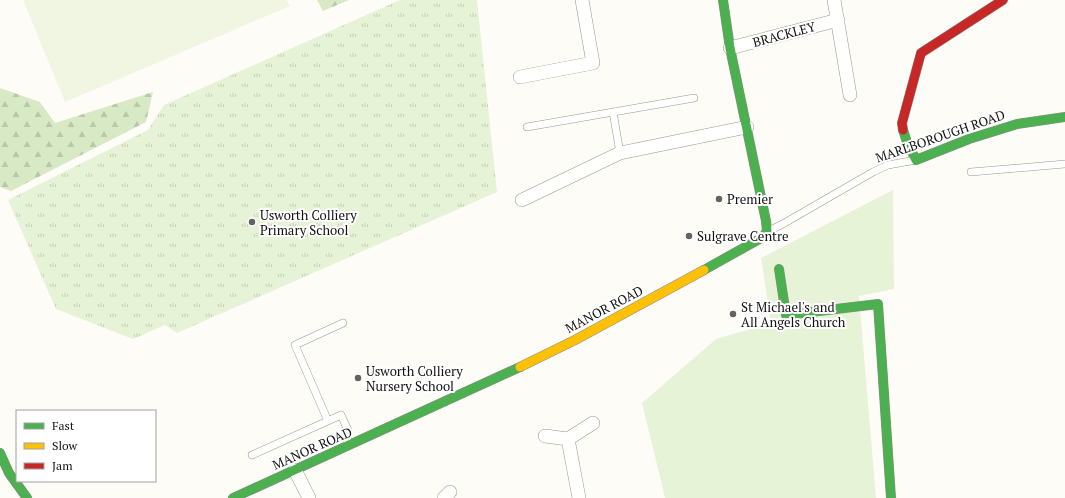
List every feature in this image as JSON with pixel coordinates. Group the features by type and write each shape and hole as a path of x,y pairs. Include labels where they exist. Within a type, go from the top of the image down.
{"street":[{"path":"520,77 592,63 582,0"},
{"path":"722,0 730,48 767,232"},
{"path":"834,0 850,95"},
{"path":"916,160 907,142 902,123 921,53 1003,0"},
{"name":"BRACKLEY","path":"730,48 838,20"},
{"name":"MARLBOROUGH ROAD","path":"916,160 1017,124 1065,117"},
{"path":"522,200 620,153 747,127"},
{"name":"MANOR ROAD","path":"233,498 506,374 575,340 763,237 767,232"},
{"path":"779,269 786,315 878,304 891,498"},
{"path":"545,436 568,439 593,424"},
{"path":"568,439 579,498"},
{"path":"0,453 9,473 27,498"},
{"path":"296,470 309,498"}],"lane":[{"path":"527,127 694,98"},
{"path":"613,112 620,153"},
{"name":"MARLBOROUGH ROAD","path":"767,232 873,172 888,165 916,160"},
{"path":"971,172 1065,164"},
{"path":"328,421 295,345 343,323"},
{"path":"252,455 341,415 348,430 347,447"}],"green space":[{"path":"23,0 286,0 290,6 65,102"},
{"path":"317,0 349,0 323,11"},
{"path":"400,0 477,0 497,192 177,333 165,325 133,339 56,309 8,200 148,130 164,105"},
{"path":"0,88 40,102 55,123 153,92 146,122 11,191 0,187"},
{"path":"893,190 894,289 859,296 876,498 665,498 642,403 716,339 771,323 761,258"}],"traffic: fast":[{"path":"704,270 763,237 767,231 730,48 723,0"},
{"path":"903,130 916,160 969,139 1017,124 1065,117"},
{"path":"779,269 786,315 878,304 891,498"},
{"path":"233,498 520,367"},
{"path":"0,453 9,473 27,498"}],"traffic: slow":[{"path":"520,367 575,340 704,270"}],"traffic: jam":[{"path":"903,130 902,123 921,53 1003,0"}],"place":[{"name":"Premier","path":"719,199"},
{"name":"Usworth Colliery Primary School","path":"252,222"},
{"name":"Sulgrave Centre","path":"689,236"},
{"name":"St Michael's and All Angels Church","path":"733,314"},
{"name":"Usworth Colliery Nursery School","path":"358,378"}]}
